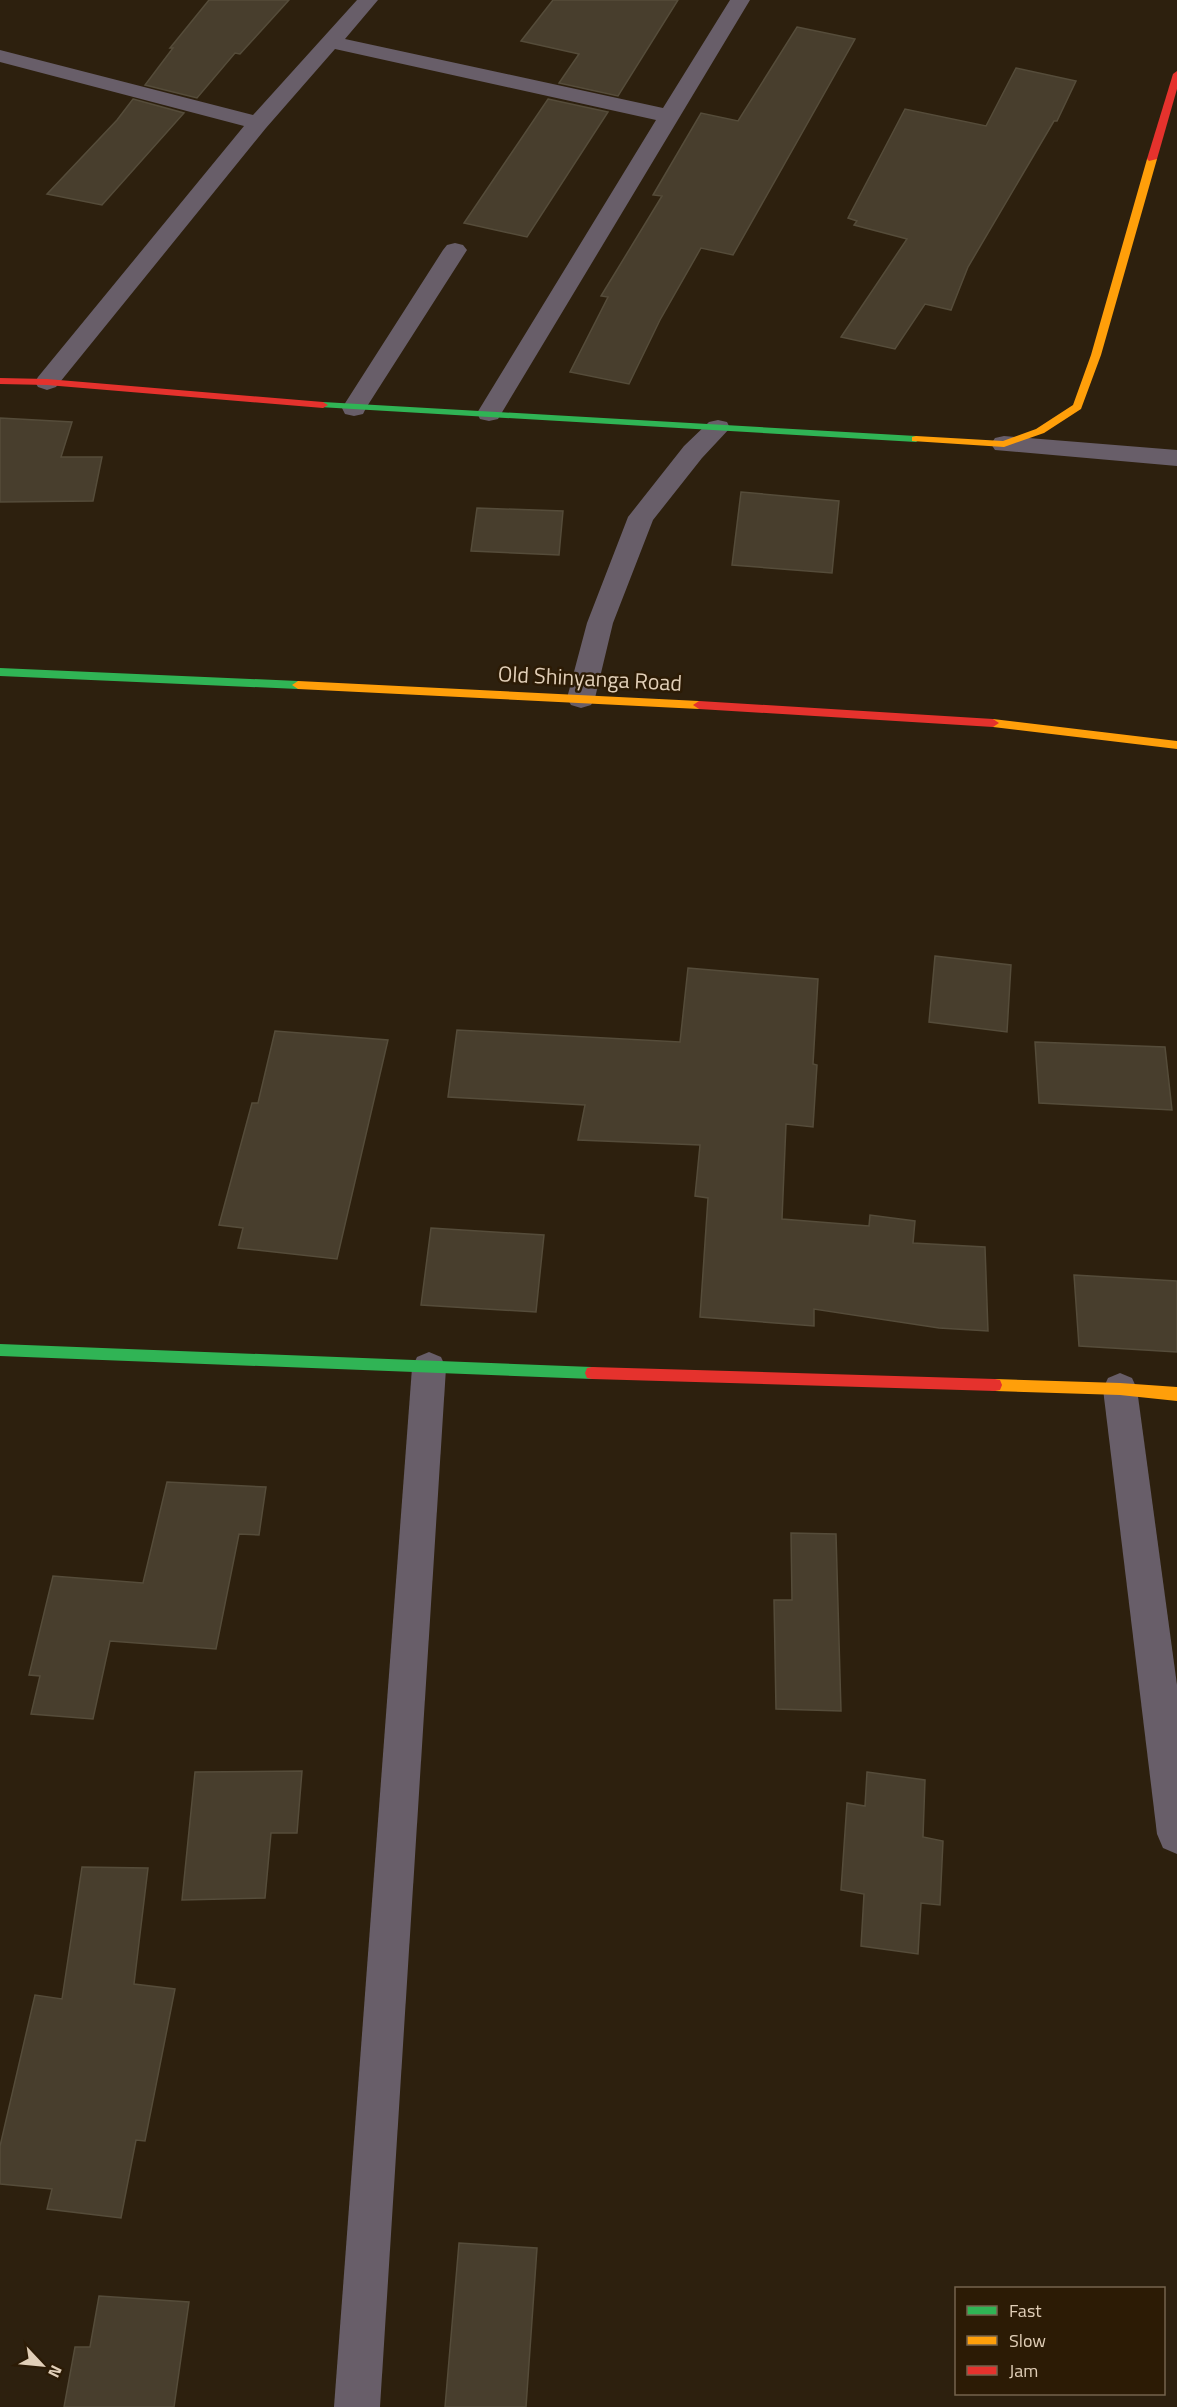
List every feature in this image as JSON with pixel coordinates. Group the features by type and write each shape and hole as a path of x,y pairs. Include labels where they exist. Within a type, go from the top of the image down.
{"street":[{"path":"47,382 258,123 368,0"},
{"path":"489,413 738,0"},
{"path":"331,42 669,116"},
{"path":"0,56 258,123"},
{"path":"1004,444 1041,431 1077,407 1096,355 1177,74"},
{"path":"354,408 455,250"},
{"path":"0,381 47,382 354,408 489,413 1004,444 1177,458"},
{"path":"581,698 600,624 641,517 675,474 718,428"},
{"name":"Old Shinyanga Road","path":"0,672 581,698 958,719 1124,736 1177,745"},
{"path":"0,1350 429,1368 1120,1389 1177,1394"},
{"path":"357,2407 429,1368"},
{"path":"1120,1389 1177,1834"}],"building":[{"path":"209,0 289,0 240,54 235,53 197,98 145,85 173,48 170,48"},
{"path":"553,0 678,0 618,96 559,83 579,54 521,41"},
{"path":"797,27 855,39 733,255 701,248 660,320 629,384 570,372 608,297 601,296 662,196 653,195 701,113 738,121"},
{"path":"1016,68 1076,81 1057,121 1054,121 968,267 951,310 925,304 895,349 841,337 907,239 854,225 857,221 848,218 905,109 986,126"},
{"path":"133,99 184,113 102,205 47,194 117,120"},
{"path":"548,99 608,112 527,237 464,223"},
{"path":"0,418 72,422 61,457 102,457 93,501 0,502"},
{"path":"741,492 839,501 832,573 732,565"},
{"path":"477,508 563,511 559,555 471,551"},
{"path":"935,956 1011,965 1007,1032 929,1022"},
{"path":"688,968 818,979 813,1064 817,1065 813,1127 786,1124 782,1219 869,1226 870,1215 915,1221 913,1243 985,1247 988,1331 939,1328 814,1309 814,1326 700,1317 708,1198 695,1196 700,1145 578,1140 585,1105 448,1097 457,1030 680,1042"},
{"path":"275,1031 388,1040 337,1259 238,1248 243,1228 219,1225 252,1103 258,1103"},
{"path":"1035,1042 1165,1047 1172,1110 1039,1103"},
{"path":"431,1228 544,1235 536,1312 421,1305"},
{"path":"1074,1275 1177,1281 1177,1352 1079,1346"},
{"path":"167,1482 266,1487 259,1535 239,1534 216,1649 110,1641 93,1719 31,1714 40,1676 29,1675 53,1576 143,1583"},
{"path":"791,1533 836,1534 841,1711 776,1709 774,1600 792,1600"},
{"path":"302,1771 297,1833 271,1833 265,1898 182,1900 195,1772"},
{"path":"867,1772 925,1780 923,1837 943,1841 940,1905 921,1903 918,1954 861,1946 864,1894 841,1890 847,1803 865,1806"},
{"path":"82,1867 148,1868 134,1984 175,1989 145,2141 136,2140 121,2218 47,2209 52,2189 0,2184 0,2146 35,1995 62,1999"},
{"path":"459,2243 537,2248 526,2407 445,2407"},
{"path":"99,2296 189,2302 174,2407 64,2407 75,2347 90,2347"}],"traffic: fast":[{"path":"323,405 916,439"},
{"path":"0,672 298,685"},
{"path":"0,1350 592,1373"}],"traffic: slow":[{"path":"916,439 1004,444 1040,431 1077,407 1096,355 1152,159"},
{"path":"298,685 699,705"},
{"path":"993,723 1177,745"},
{"path":"995,1385 1120,1389 1177,1394"}],"traffic: jam":[{"path":"1152,159 1177,74"},
{"path":"0,381 47,382 323,405"},
{"path":"699,705 993,723"},
{"path":"592,1373 995,1385"}]}
